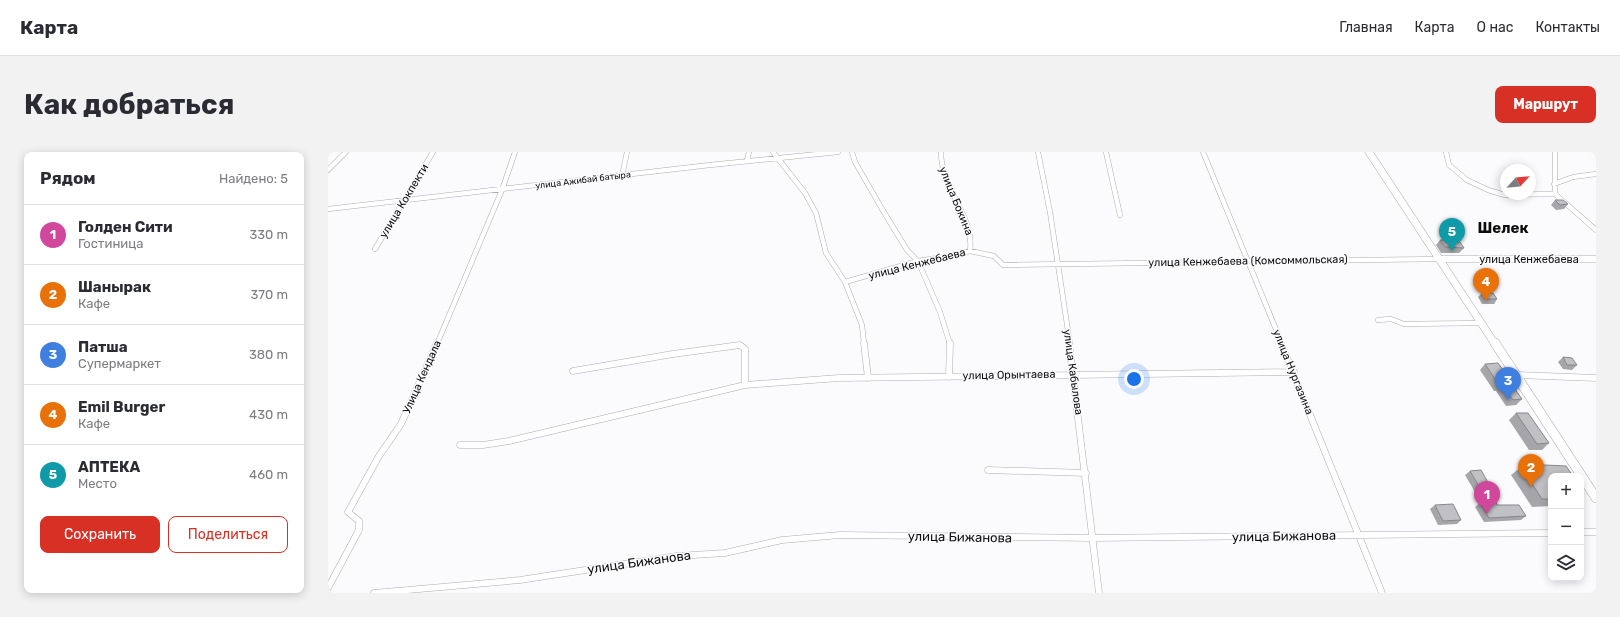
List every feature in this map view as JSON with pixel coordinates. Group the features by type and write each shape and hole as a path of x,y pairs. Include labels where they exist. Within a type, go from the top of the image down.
{"main road":[{"path":"1369,152 1596,498"}],"street":[{"path":"328,170 346,152"},
{"name":"улица Кокпекти","path":"374,249 433,152"},
{"name":"Улица Кендала","path":"328,588 359,530 359,521 348,512 379,456 401,424 446,324 502,190 515,152"},
{"path":"622,176 627,152"},
{"path":"748,160 749,152"},
{"path":"773,152 804,193 816,213 826,253 845,282 862,325 868,378"},
{"name":"улица Ажибай батыра","path":"328,209 502,190 748,160 838,152"},
{"path":"852,152 855,162 882,209 907,250 918,261 940,312 951,346 949,377"},
{"name":"улица Бокина","path":"940,152 940,166 948,187 972,238 970,251"},
{"name":"улица Кабылова","path":"1038,152 1058,263 1074,374 1099,593"},
{"path":"1106,152 1120,215"},
{"name":"улица Нургазина","path":"1204,152 1382,593"},
{"path":"1446,152 1449,165 1467,180 1488,190 1505,195 1555,194 1596,230"},
{"path":"1555,152 1557,160 1554,184 1555,194"},
{"path":"1554,184 1573,177 1596,174"},
{"name":"улица Кенжебаева","path":"845,282 918,261 956,255 970,251 994,256 1003,265 1058,263"},
{"name":"улица Кенжебаева","path":"1439,259 1596,259"},
{"name":"улица Кенжебаева (Комсоммольская)","path":"1058,263 1439,259"},
{"path":"1378,320 1391,319 1404,324 1481,323"},
{"path":"573,371 673,354 740,345 746,348 745,385"},
{"name":"улица Орынтаева","path":"460,445 483,445 509,441 745,385 839,378 1294,372"},
{"path":"1516,375 1596,378"},
{"path":"988,470 1086,474"},
{"path":"1584,532 1596,532"},
{"name":"улица Бижанова","path":"374,593 520,580 677,556 725,553 782,540 840,535 1092,538 1548,533"}],"building":[{"path":"1555,200 1563,200 1568,204 1560,205"},
{"path":"1440,240 1445,240 1447,242 1460,242 1464,248 1445,247"},
{"path":"1482,293 1493,293 1497,299 1486,299"},
{"path":"1563,357 1572,358 1577,365 1567,365"},
{"path":"1498,363 1522,399 1513,400 1502,385 1499,385 1485,364"},
{"path":"1516,413 1528,413 1549,443 1537,444"},
{"path":"1545,465 1566,466 1571,473 1548,473 1548,499 1542,499 1521,467"},
{"path":"1481,470 1494,493 1483,493 1470,471"},
{"path":"1496,502 1497,505 1519,505 1526,516 1489,518 1480,503"},
{"path":"1453,504 1461,520 1443,521 1435,505"}],"place":[{"name":"АПТЕКА","path":"1452,251"},
{"name":"Emil Burger","path":"1486,301"},
{"name":"Патша","path":"1508,400"},
{"name":"Шанырак","path":"1531,487"},
{"name":"Голден Сити","path":"1487,514"}],"district":[{"name":"Шелек","path":"1503,228"}]}
